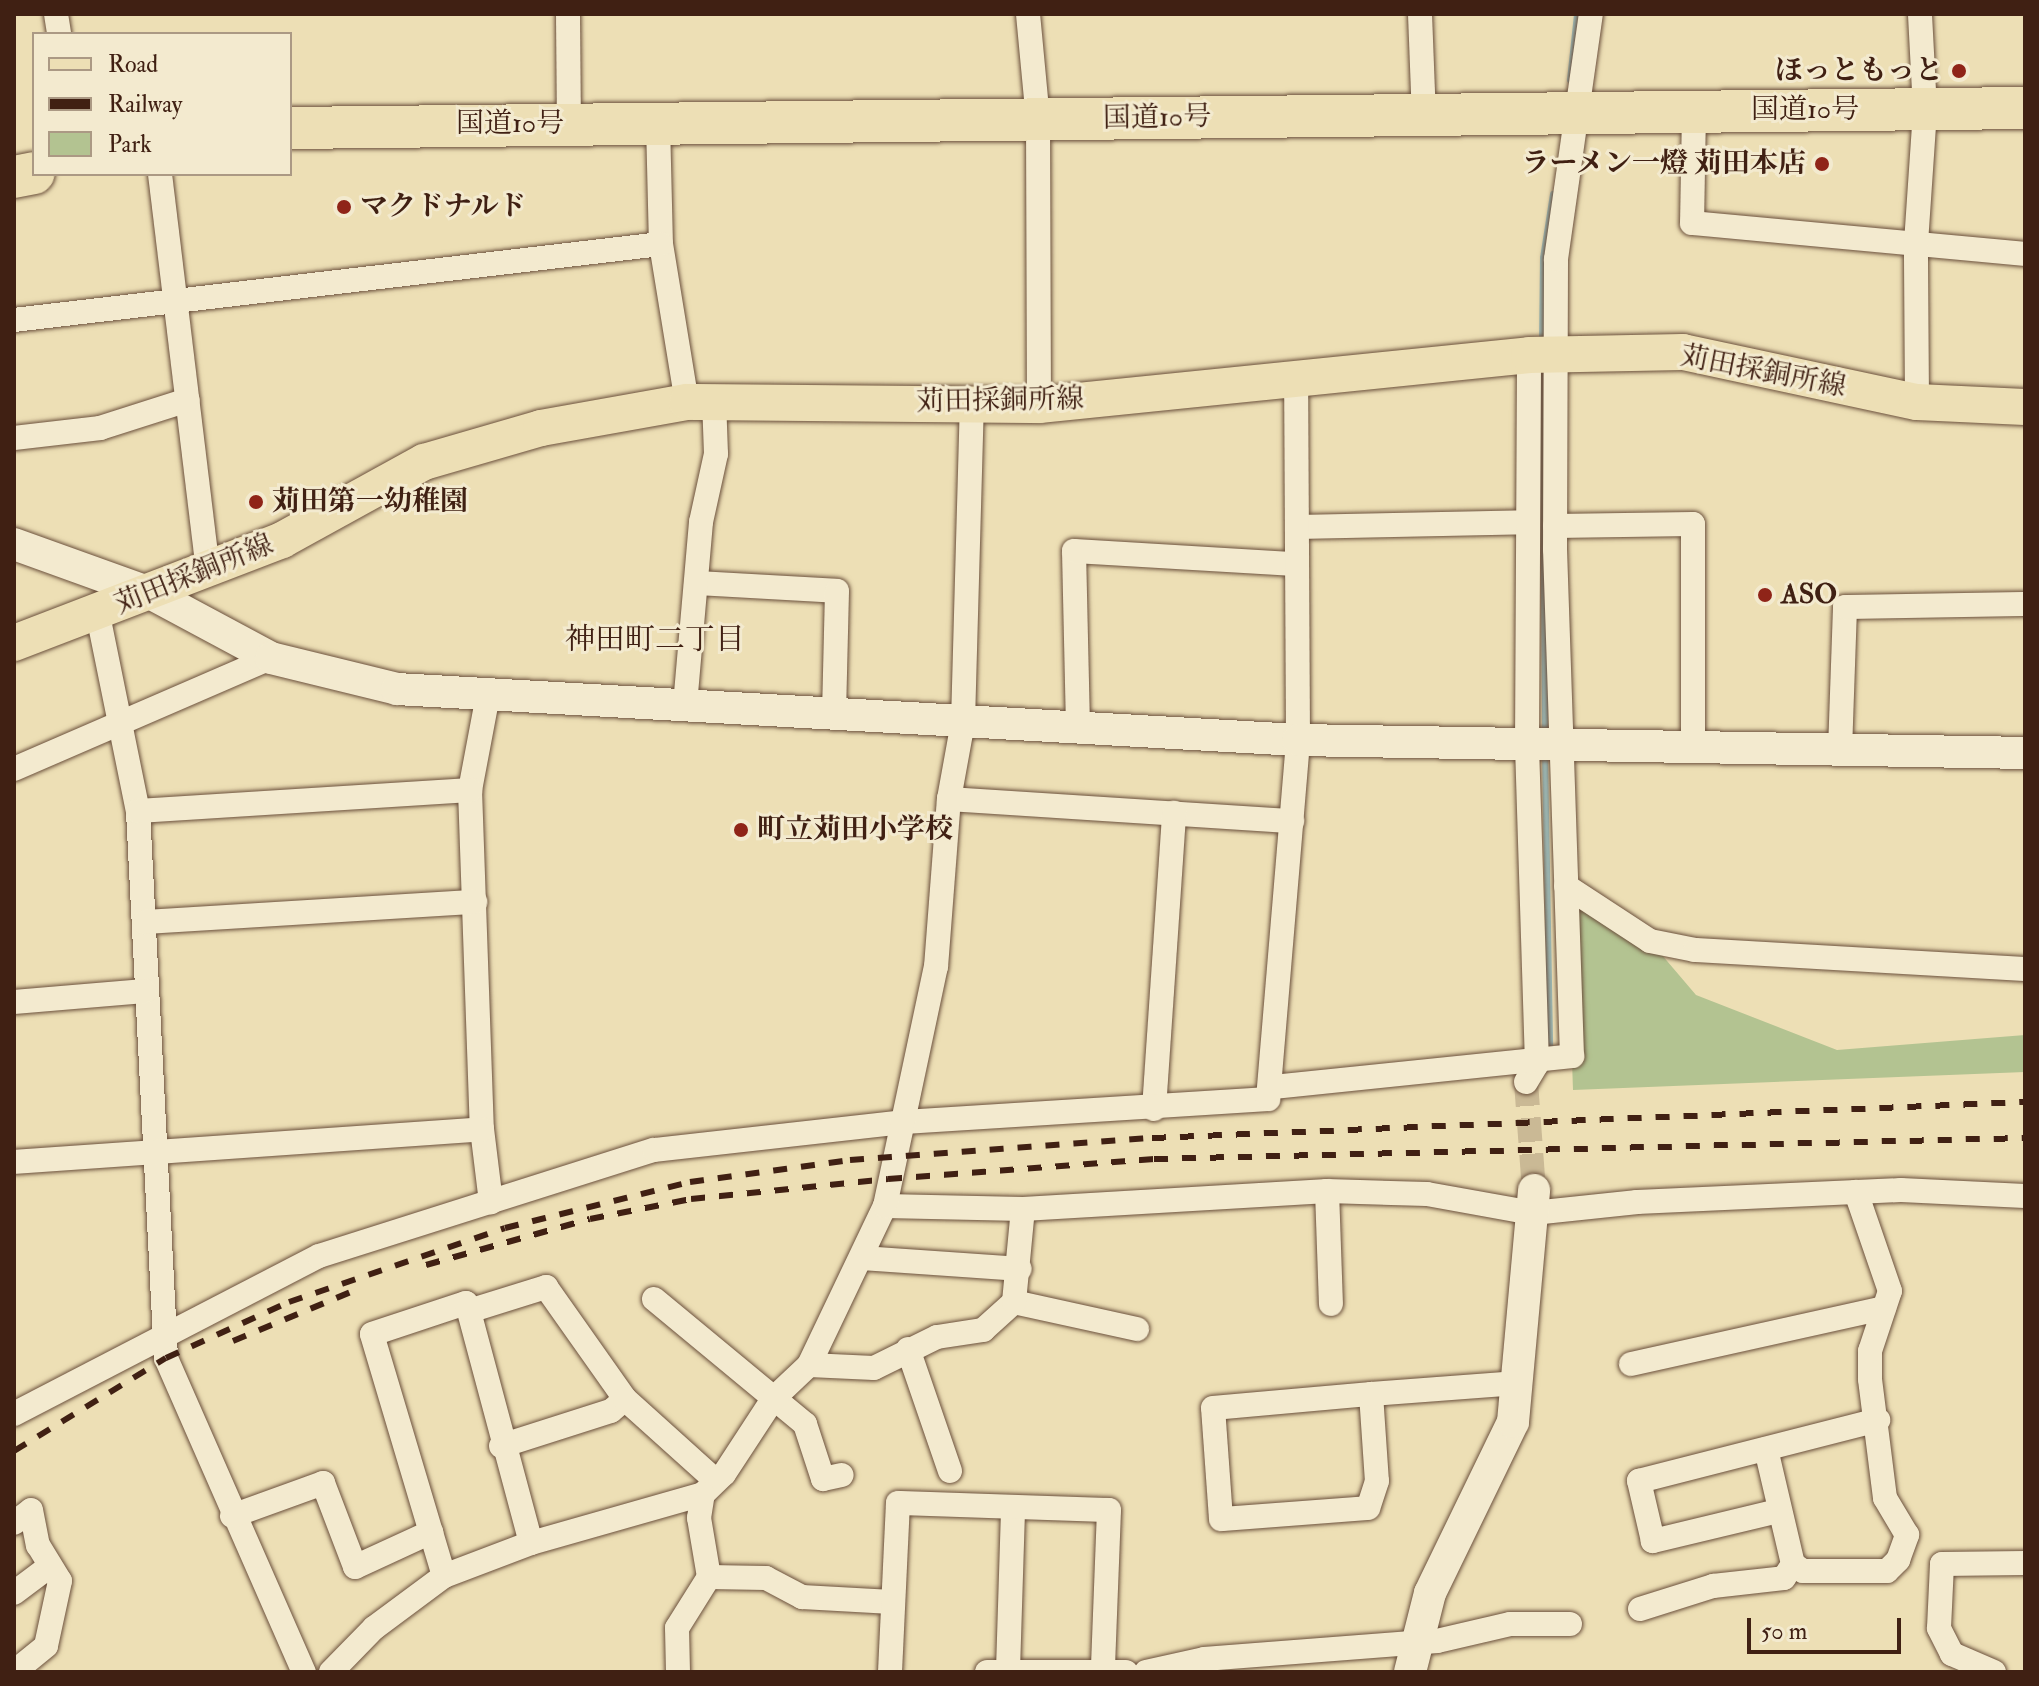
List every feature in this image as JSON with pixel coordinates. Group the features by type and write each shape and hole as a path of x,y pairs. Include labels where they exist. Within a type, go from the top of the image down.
{"highway":[{"name":"国道10号","path":"1925,119 2025,108"},
{"name":"国道10号","path":"1038,129 1424,117 1580,121"},
{"name":"国道10号","path":"292,145 658,132 1580,121 1925,119 2025,127"},
{"name":"国道10号","path":"292,128 569,124 658,132"}],"main road":[{"name":"苅田採銅所線","path":"14,643 98,615 282,540 424,462 541,428 700,401 1039,405 1296,382 1544,355 1683,352 1917,402 2025,407"}],"street":[{"path":"568,14 569,124"},
{"path":"1028,14 1038,129 1039,405"},
{"path":"1420,14 1424,117"},
{"path":"1531,1073 1527,522 1556,259 1580,121 1591,14"},
{"path":"1917,402 1916,243 1925,119 1920,14"},
{"path":"1694,121 1692,223 2025,254"},
{"path":"658,132 661,244 716,454 696,583 685,705"},
{"path":"160,176 179,305 208,569"},
{"path":"14,320 179,305 661,244"},
{"path":"1273,1087 1531,1073 1572,1056 1564,747 1544,355"},
{"path":"14,1414 162,1333 319,1256 654,1150 904,1122 1154,1109 1268,1099 1273,1087 1298,740 1296,382"},
{"path":"14,438 100,428 188,400"},
{"path":"678,1672 677,1628 709,1577 699,1518 710,1487 773,1399 809,1365 863,1258 885,1206 936,967 949,799 963,722 972,405"},
{"path":"1297,527 1527,522"},
{"path":"1555,526 1693,524 1693,748"},
{"path":"14,544 150,593 271,658 359,683 488,695 1298,740 2025,753"},
{"path":"1078,727 1074,551 1296,564"},
{"path":"696,583 837,591 834,714"},
{"path":"1840,751 1845,607 2025,604"},
{"path":"98,615 117,729 138,811 162,1333 166,1358 232,1516 304,1672"},
{"path":"14,769 117,729 271,658"},
{"path":"488,695 470,790 482,1129 491,1202"},
{"path":"138,811 470,790"},
{"path":"949,799 1292,821"},
{"path":"1154,1109 1174,813"},
{"path":"1566,886 1650,941 1695,950 2025,969"},
{"path":"145,922 475,902"},
{"path":"14,1002 145,991"},
{"path":"14,1162 153,1155 482,1129"},
{"path":"885,1206 1023,1209 1327,1191 1533,1201 1856,1192 2025,1196"},
{"path":"1327,1191 1331,1304"},
{"path":"1766,1449 1778,1511 1793,1564 1803,1571 1887,1571 1898,1560 1907,1535 1885,1498 1870,1351 1890,1291 1856,1192"},
{"path":"1413,1657 1430,1593 1513,1422 1533,1201"},
{"path":"809,1365 874,1368 908,1349 983,1330 1014,1302 1020,1269 1023,1209"},
{"path":"863,1258 1020,1269"},
{"path":"469,1311 546,1287 625,1399 710,1487"},
{"path":"654,1299 805,1424 823,1479 842,1475"},
{"path":"1014,1302 1137,1329"},
{"path":"444,1576 372,1334 466,1303 501,1446 531,1543"},
{"path":"1631,1364 1884,1308"},
{"path":"908,1349 950,1471"},
{"path":"1371,1394 1377,1481 1368,1508 1221,1519 1213,1408 1371,1394 1518,1383"},
{"path":"501,1446 611,1411 625,1399"},
{"path":"1778,1511 1653,1541 1639,1481 1878,1420"},
{"path":"232,1516 323,1483 355,1567 431,1532"},
{"path":"331,1672 374,1628 444,1576 531,1543 710,1487"},
{"path":"890,1672 898,1503 1109,1510 1115,1670 998,1671 1013,1509"},
{"path":"14,1523 31,1510 50,1566 60,1581 46,1646 14,1672"},
{"path":"1994,1672 1952,1654 1939,1628 1942,1564 2025,1563"},
{"path":"1640,1609 1713,1586 1784,1578 1793,1564"},
{"path":"14,1593 50,1566"},
{"path":"709,1577 766,1578 802,1597 892,1602"},
{"path":"1146,1672 1204,1659 1413,1657 1510,1624 1570,1624"}],"green space":[{"path":"1566,886 1650,941 1696,995 1837,1050 2025,1035 2025,1072 1573,1090"}],"waterway":[{"path":"1570,80 1577,14"},
{"path":"1542,342 1543,258 1553,194"},
{"path":"1542,365 1545,733"},
{"path":"1545,753 1550,1053"}],"tunnel":[{"path":"1526,1082 1534,1190"}],"railway":[{"path":"14,1451 166,1358 289,1302 505,1228 690,1182 850,1160 1152,1138 2025,1102"},
{"path":"426,1265 590,1219 691,1199 888,1179 1154,1159 2025,1138"},
{"path":"233,1341 358,1289"}],"place":[{"name":"ほっともっと","path":"1959,71"},
{"name":"ラーメン一燈 苅田本店","path":"1822,164"},
{"name":"マクドナルド","path":"344,207"},
{"name":"苅田第一幼稚園","path":"256,502"},
{"name":"ASO","path":"1765,595"},
{"name":"町立苅田小学校","path":"741,830"}],"district":[{"name":"神田町二丁目","path":"655,640"}]}
